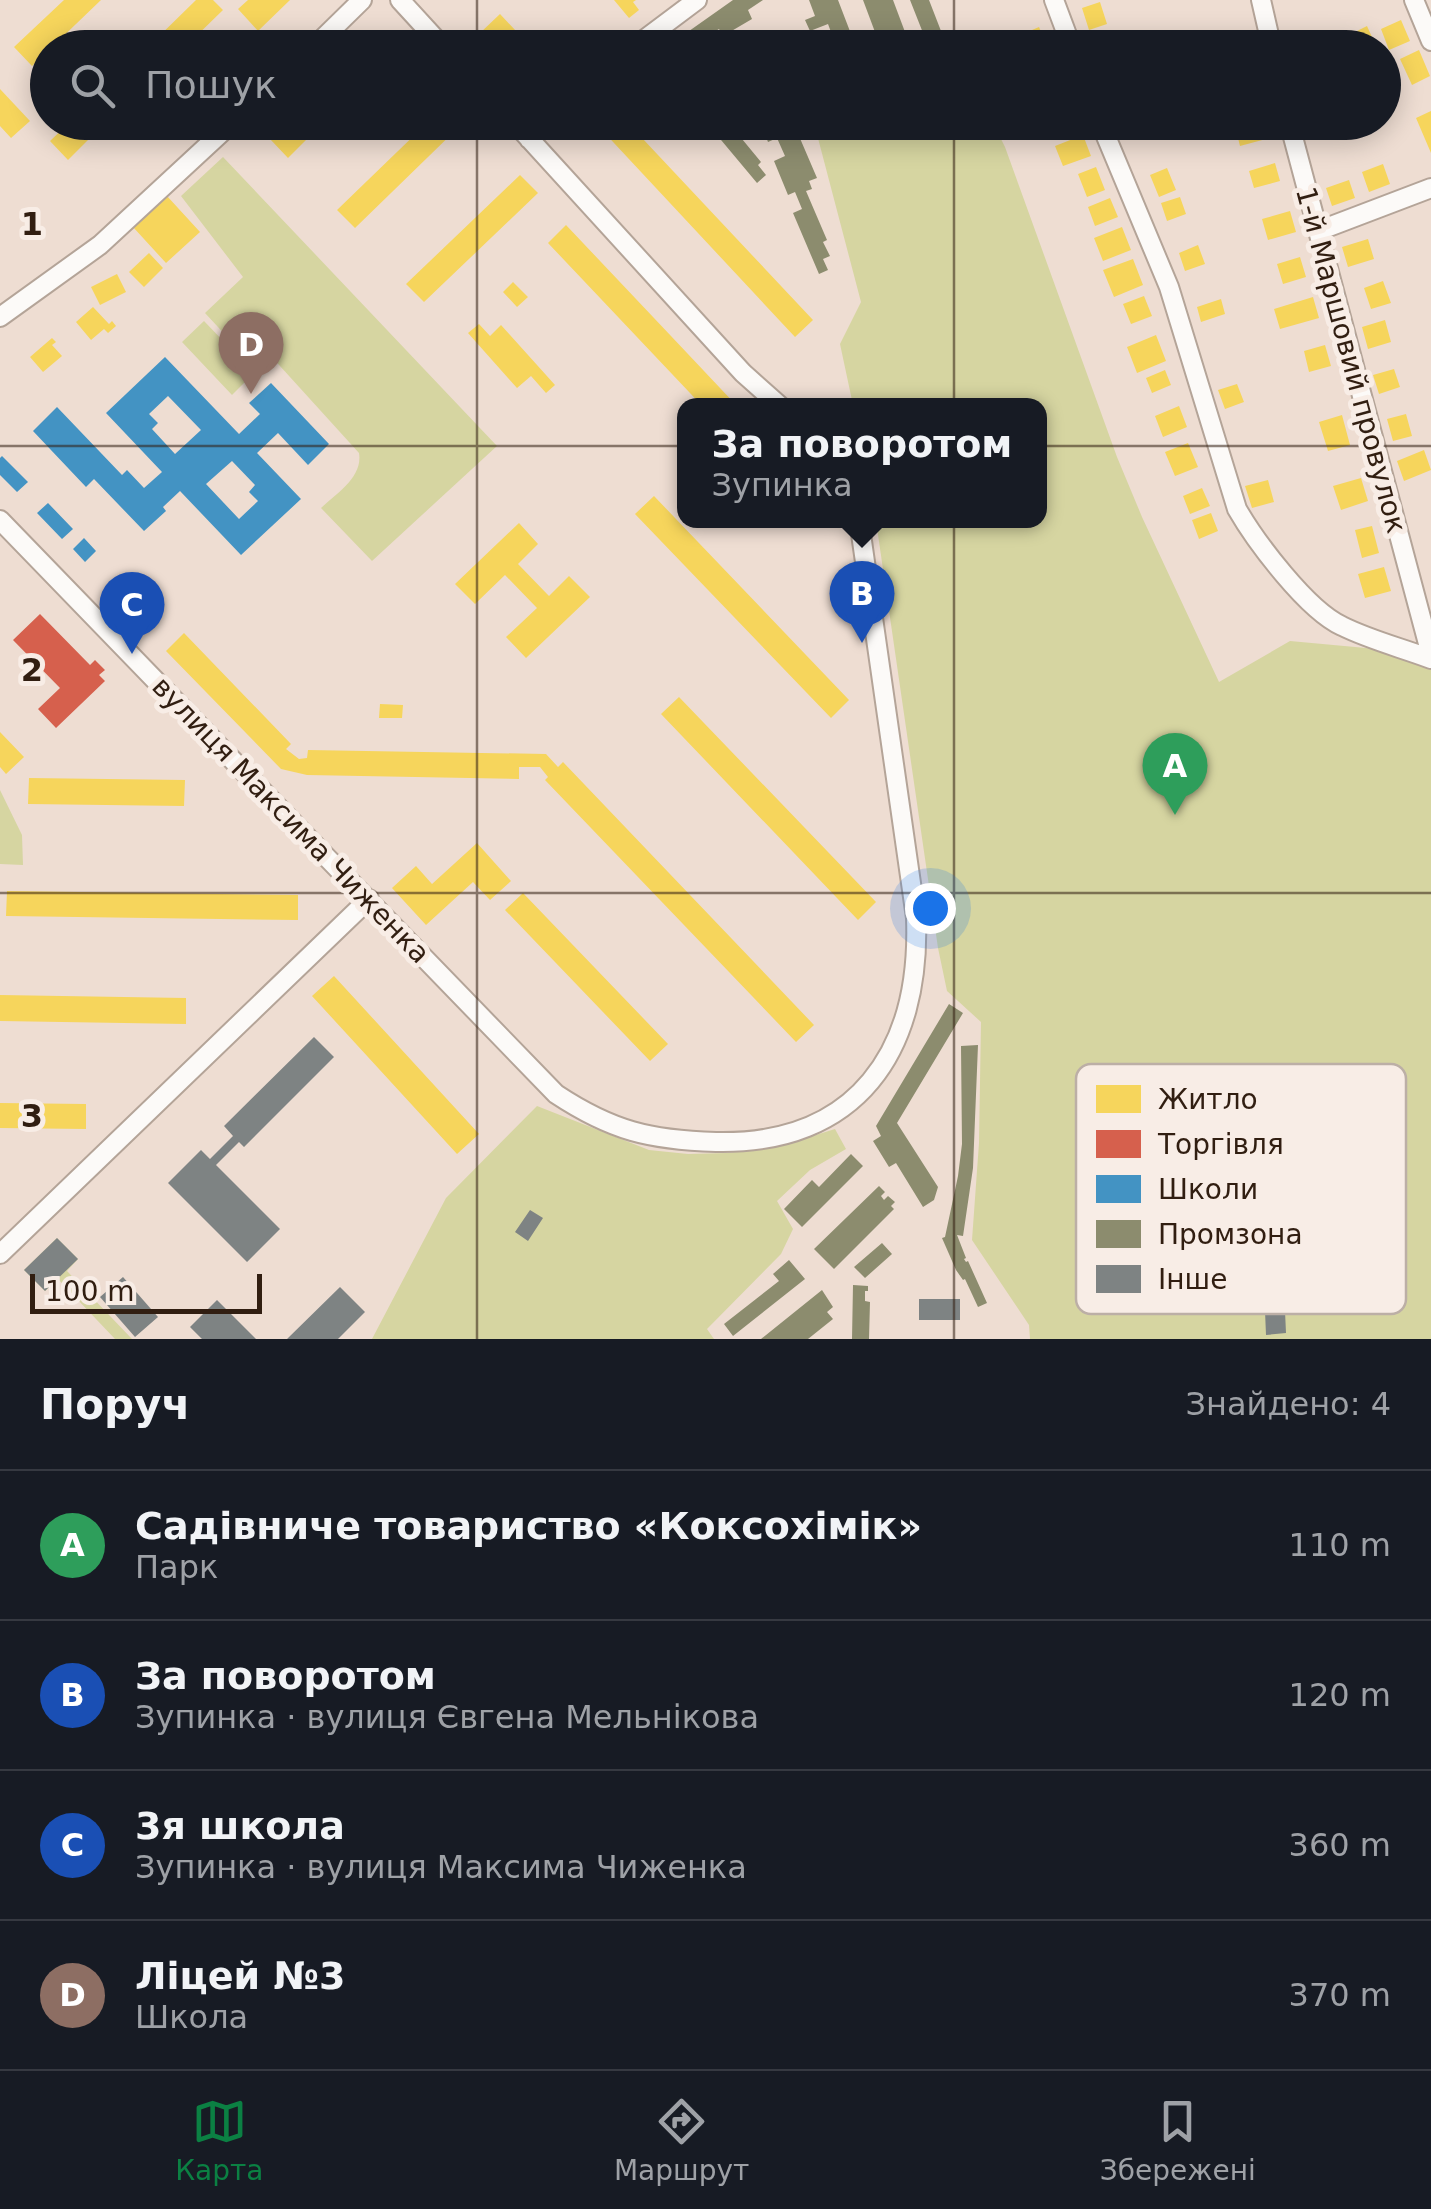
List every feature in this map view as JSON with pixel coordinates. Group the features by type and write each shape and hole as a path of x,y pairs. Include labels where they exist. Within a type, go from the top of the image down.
{"street":[{"path":"331,30 362,0"},
{"path":"400,0 428,30"},
{"path":"657,30 697,0"},
{"path":"1054,0 1065,30"},
{"path":"1261,0 1268,30"},
{"path":"1414,0 1431,41"},
{"path":"0,316 100,245 214,140"},
{"path":"530,140 771,398"},
{"path":"1107,140 1169,288 1237,509 1254,539 1320,612 1340,626 1431,657"},
{"name":"1-й Маршовий провулок","path":"1292,140 1431,657"},
{"path":"1318,231 1431,188"},
{"name":"вулиця Максима Чиженка","path":"0,520 556,1094 604,1122 650,1138 728,1142 780,1137 818,1124 853,1101 882,1068 909,1001 917,952 912,883 860,528"},
{"path":"0,1254 369,899"}],"shaded area":[{"path":"818,140 1002,140 1117,457 1219,682 1290,641 1431,654 1431,1339 1030,1339 1029,1325 972,1240 981,1022 947,991 877,528 1047,528 1047,398 852,398 840,344 861,302"},
{"path":"223,157 497,446 372,561 321,508 353,477 359,453 270,355 255,367 205,313 243,277 181,196"},
{"path":"204,321 254,373 232,395 182,342"},
{"path":"0,790 22,835 23,865 0,864"},
{"path":"537,1106 649,1150 727,1153 784,1145 835,1129 846,1149 810,1170 777,1201 793,1229 781,1254 707,1329 714,1339 372,1339 446,1198"},
{"path":"57,1238 78,1259 67,1271 132,1339 115,1339 58,1279 45,1291 24,1270"}],"building: Житло":[{"path":"64,0 101,0 70,30 32,30"},
{"path":"196,0 213,0 223,10 202,30 165,30"},
{"path":"248,0 290,0 259,30 238,9"},
{"path":"614,0 636,0 633,2 639,10 629,18"},
{"path":"1100,2 1107,24 1089,30 1082,8"},
{"path":"500,14 515,30 483,30"},
{"path":"1401,20 1410,41 1401,45 1401,30 1381,29"},
{"path":"30,32 30,64 14,47"},
{"path":"1419,50 1430,76 1412,85 1401,59"},
{"path":"0,89 30,121 11,138 0,126"},
{"path":"1431,111 1431,153 1416,118"},
{"path":"51,140 88,140 68,160"},
{"path":"271,140 306,140 288,158"},
{"path":"409,140 445,140 355,228 337,210"},
{"path":"611,140 644,140 813,320 795,337"},
{"path":"1085,140 1091,156 1063,166 1055,146"},
{"path":"1238,140 1262,140 1240,146"},
{"path":"1275,163 1280,181 1254,188 1249,171"},
{"path":"1383,164 1390,184 1369,192 1362,172"},
{"path":"1096,167 1105,190 1087,197 1078,174"},
{"path":"1167,168 1176,190 1159,197 1150,175"},
{"path":"520,175 538,193 424,302 406,284"},
{"path":"1349,180 1355,198 1332,206 1326,188"},
{"path":"167,196 200,232 166,263 133,227"},
{"path":"1180,197 1186,214 1167,221 1161,203"},
{"path":"1110,198 1118,217 1095,226 1088,207"},
{"path":"1290,211 1296,232 1268,240 1262,219"},
{"path":"566,225 729,398 694,398 548,243"},
{"path":"1122,227 1131,250 1103,261 1094,238"},
{"path":"1368,239 1374,259 1348,267 1342,247"},
{"path":"1198,245 1205,264 1185,271 1179,253"},
{"path":"149,253 163,268 144,287 129,272"},
{"path":"1300,257 1306,277 1283,284 1277,264"},
{"path":"1133,259 1143,285 1114,297 1103,270"},
{"path":"117,274 126,292 100,305 91,287"},
{"path":"1383,281 1391,303 1371,309 1364,288"},
{"path":"513,282 528,297 517,307 503,292"},
{"path":"1144,296 1152,316 1131,324 1123,304"},
{"path":"1313,297 1319,318 1280,329 1274,309"},
{"path":"1221,299 1225,314 1201,322 1197,307"},
{"path":"93,307 116,326 108,333 104,329 91,340 76,322"},
{"path":"1385,320 1391,342 1368,349 1362,327"},
{"path":"479,324 490,336 501,325 555,385 546,393 531,376 517,388 468,333"},
{"path":"1156,335 1166,361 1137,373 1127,347"},
{"path":"52,338 56,342 52,345 62,356 43,372 30,357"},
{"path":"1325,345 1331,366 1309,372 1304,351"},
{"path":"1394,369 1400,387 1379,394 1373,375"},
{"path":"1165,370 1171,385 1152,393 1146,378"},
{"path":"1237,384 1244,402 1225,409 1218,390"},
{"path":"1179,406 1187,427 1163,437 1155,416"},
{"path":"1406,414 1412,436 1393,441 1387,419"},
{"path":"1342,415 1350,445 1328,451 1319,422"},
{"path":"1188,443 1198,467 1175,476 1165,452"},
{"path":"1424,450 1431,470 1404,481 1397,461"},
{"path":"1361,478 1368,501 1341,510 1333,486"},
{"path":"1268,480 1274,502 1252,508 1245,486"},
{"path":"1202,488 1210,506 1190,514 1183,496"},
{"path":"654,496 677,520 677,528 685,528 849,700 831,718 635,514"},
{"path":"1211,513 1218,531 1199,539 1192,520"},
{"path":"519,523 538,544 518,564 549,596 569,576 590,597 526,658 506,637 537,608 505,575 475,604 455,584"},
{"path":"1372,526 1379,553 1362,558 1355,530"},
{"path":"1384,567 1391,591 1365,598 1358,574"},
{"path":"184,633 291,744 286,749 299,759 307,758 308,750 546,754 558,767 563,762 814,1025 796,1042 545,780 548,777 540,767 519,767 519,779 307,775 281,769 166,651"},
{"path":"679,697 876,902 858,920 661,714"},
{"path":"380,704 403,705 402,718 379,718"},
{"path":"0,732 24,757 6,774 0,767"},
{"path":"29,778 185,780 184,806 28,804"},
{"path":"477,843 511,881 490,900 473,882 426,925 392,888 416,866 432,884"},
{"path":"7,891 298,895 298,920 6,916"},
{"path":"523,893 668,1044 650,1061 505,910"},
{"path":"334,976 479,1134 457,1154 312,996"},
{"path":"0,995 186,998 186,1024 0,1021"},
{"path":"0,1103 86,1104 86,1129 0,1128"}],"building: Торгівля":[{"path":"40,614 90,665 95,660 105,670 99,675 105,681 56,728 38,709 60,688 13,640"}],"building: Школи":[{"path":"165,357 239,434 260,414 249,403 271,383 329,444 308,465 278,433 257,453 301,499 241,555 180,491 144,531 94,479 86,487 33,431 57,407 122,475 127,470 144,488 162,472 106,413","holes":["168,396 201,430 175,454 152,429 158,423 149,414","232,461 255,485 249,492 258,501 239,519 206,484"]},
{"path":"2,456 28,482 17,492 0,475"},
{"path":"48,503 73,529 62,539 37,513"},
{"path":"84,538 96,551 85,562 73,549"}],"building: Промзона":[{"path":"733,0 763,0 748,10 752,19 733,30 690,30"},
{"path":"809,0 838,0 849,30 830,30 828,24 810,30 805,20 815,16"},
{"path":"863,0 893,0 904,30 874,30"},
{"path":"910,0 929,0 941,30 922,30"},
{"path":"721,140 743,140 761,162 758,165 766,175 757,183"},
{"path":"778,140 801,140 817,178 809,181 812,189 806,191 830,256 823,259 828,270 819,274 793,213 802,209 795,192 788,195 774,161 785,156"},
{"path":"949,1004 963,1013 897,1123 938,1187 934,1200 923,1207 896,1163 889,1167 873,1141 881,1136 876,1126"},
{"path":"978,1045 973,1168 963,1236 957,1235 964,1259 987,1303 978,1307 942,1238 962,1144 961,1046"},
{"path":"851,1154 863,1166 802,1227 784,1209 812,1180 819,1187"},
{"path":"879,1186 885,1192 881,1196 884,1200 888,1196 895,1202 891,1206 894,1209 834,1269 814,1249"},
{"path":"882,1243 892,1254 865,1278 854,1267"},
{"path":"789,1260 805,1279 733,1336 724,1324 779,1281 773,1274"},
{"path":"853,1285 868,1286 865,1301 870,1302 869,1339 852,1339"},
{"path":"822,1290 833,1307 827,1312 833,1319 808,1339 761,1339"}],"building: Інше":[{"path":"314,1037 334,1057 244,1147 239,1142 216,1165 280,1229 247,1262 168,1183 201,1150 210,1159 233,1136 224,1126"},
{"path":"530,1210 543,1218 528,1241 515,1232"},
{"path":"57,1238 78,1259 45,1291 24,1270"},
{"path":"123,1277 158,1317 135,1337 100,1297"},
{"path":"340,1287 365,1312 338,1339 287,1339"},
{"path":"919,1299 960,1299 960,1320 919,1320"},
{"path":"217,1300 256,1339 202,1339 190,1327"},
{"path":"1265,1314 1285,1314 1286,1333 1266,1335"}],"place":[{"name":"Ліцей №3","path":"251,394"},
{"name":"За поворотом","path":"862,643"},
{"name":"3я школа","path":"132,654"},
{"name":"Садівниче товариство «Коксохімік»","path":"1175,815"}]}
